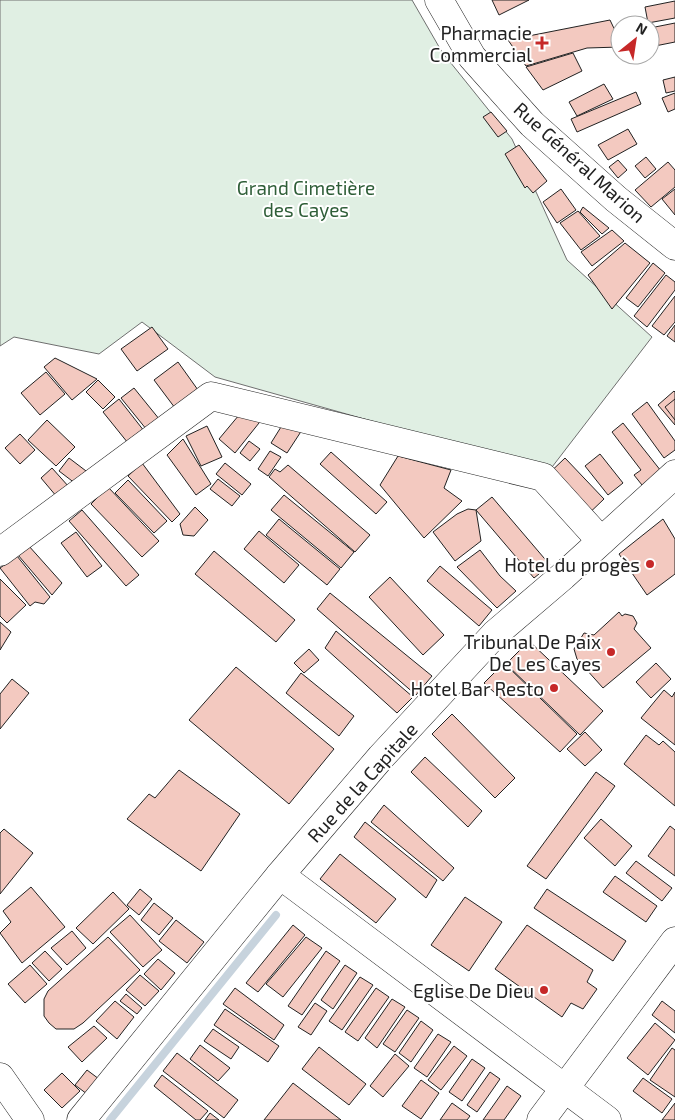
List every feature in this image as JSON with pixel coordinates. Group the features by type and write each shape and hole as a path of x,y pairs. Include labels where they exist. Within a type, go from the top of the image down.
{"street":[{"name":"Rue Général Marion","path":"439,0 472,57 532,124 616,199 675,246"},
{"path":"0,552 211,396 543,477 601,541"},
{"name":"Rue de la Capitale","path":"81,1120 280,875 381,757 495,634 675,474"},
{"path":"280,875 607,1120"},
{"path":"541,1120 563,1088 675,941"},
{"path":"0,1077 30,1120"}],"green space":[{"name":"Grand Cimetière des Cayes","path":"0,0 412,0 442,52 512,139 567,260 652,337 549,471 215,377 142,322 99,354 14,337 0,346"}],"building":[{"path":"492,0 529,0 499,15"},
{"path":"675,1 675,18 660,21 660,15 646,15 645,7"},
{"path":"610,20 610,47 587,48 526,66 508,40"},
{"path":"675,23 675,42 660,45 660,26"},
{"path":"573,53 582,71 543,90 526,67"},
{"path":"675,77 675,91 666,93 663,80"},
{"path":"604,84 613,99 577,116 569,102"},
{"path":"636,92 641,104 577,132 571,119"},
{"path":"675,93 675,109 668,112 662,98"},
{"path":"491,112 507,131 498,137 483,117"},
{"path":"628,129 637,144 608,160 598,145"},
{"path":"519,145 547,181 533,193 527,186 525,188 505,154"},
{"path":"646,157 656,169 645,178 635,166"},
{"path":"618,160 627,170 618,178 609,167"},
{"path":"668,162 675,170 675,187 651,207 635,190"},
{"path":"561,189 576,210 557,223 543,202"},
{"path":"675,189 675,215 662,199"},
{"path":"583,207 609,228 602,234 580,212"},
{"path":"578,211 600,236 581,250 560,223"},
{"path":"612,230 624,241 592,266 581,252"},
{"path":"625,243 650,263 612,309 588,275"},
{"path":"653,263 665,273 638,307 626,298"},
{"path":"666,275 675,282 675,290 647,327 634,316"},
{"path":"675,296 675,322 664,335 652,326"},
{"path":"675,325 675,342 667,336"},
{"path":"152,327 168,349 137,371 121,349"},
{"path":"55,358 97,379 72,400 44,367"},
{"path":"178,362 198,390 175,408 154,380"},
{"path":"46,372 65,394 40,415 21,393"},
{"path":"98,380 115,397 103,409 86,392"},
{"path":"134,388 164,425 151,435 121,398"},
{"path":"675,392 675,425 658,405"},
{"path":"119,399 148,436 132,448 103,412"},
{"path":"675,399 675,420 665,407"},
{"path":"647,402 675,441 675,450 664,458 632,414"},
{"path":"239,415 263,418 235,453 219,439"},
{"path":"286,419 302,430 287,453 271,443"},
{"path":"47,420 75,447 56,466 28,440"},
{"path":"623,423 661,471 642,485 634,475 641,470 612,432"},
{"path":"207,426 222,457 201,466 186,436"},
{"path":"20,434 35,450 20,464 5,448"},
{"path":"183,439 211,484 196,495 167,455"},
{"path":"249,441 260,449 250,461 240,453"},
{"path":"270,451 281,457 268,476 258,469"},
{"path":"331,452 387,502 376,514 320,464"},
{"path":"600,454 623,483 608,495 585,466"},
{"path":"398,456 451,470 444,488 462,501 424,538 380,485"},
{"path":"69,458 90,474 80,487 59,471"},
{"path":"565,458 604,499 582,520 542,480"},
{"path":"142,463 180,514 172,522 128,476"},
{"path":"225,463 251,484 242,495 216,474"},
{"path":"288,465 370,535 355,552 269,477 275,469 280,472"},
{"path":"52,468 69,487 57,497 41,478"},
{"path":"218,479 240,496 232,506 210,489"},
{"path":"128,480 167,521 154,533 115,493"},
{"path":"108,487 159,541 142,557 91,504"},
{"path":"284,495 354,552 341,568 271,510"},
{"path":"492,497 550,565 534,578 476,510"},
{"path":"195,507 208,520 194,536 183,535 180,524"},
{"path":"468,509 476,510 481,541 455,561 433,532 457,514"},
{"path":"82,510 139,575 126,586 69,521"},
{"path":"279,519 340,569 327,585 266,535"},
{"name":"Hotel du progès","path":"663,519 675,539 675,574 647,595 619,554"},
{"path":"259,531 299,565 284,583 244,549"},
{"path":"76,532 102,566 87,577 61,543"},
{"path":"28,545 62,583 52,595 18,555"},
{"path":"480,550 500,576 516,591 497,608 457,567"},
{"path":"214,551 295,620 276,642 195,574"},
{"path":"17,556 50,597 44,604 35,602 30,606 0,568"},
{"path":"440,566 492,610 479,626 427,581"},
{"path":"390,577 444,635 423,655 369,597"},
{"path":"0,579 26,605 7,623 0,616"},
{"path":"330,593 432,676 416,695 317,609"},
{"name":"Tribunal De Paix De Les Cayes","path":"619,612 622,616 625,614 633,616 637,623 634,629 651,648 603,688 577,659 574,649 584,633 594,635"},
{"path":"0,622 11,632 0,650"},
{"path":"336,631 413,697 397,713 325,648"},
{"name":"Hotel Bar Resto","path":"529,641 603,711 580,735 506,664"},
{"path":"309,649 319,660 304,673 294,663"},
{"path":"504,663 577,734 560,752 484,683"},
{"path":"656,663 671,679 651,698 636,682"},
{"path":"236,667 334,749 289,804 189,720"},
{"path":"301,673 354,716 339,736 286,693"},
{"path":"12,679 29,693 0,729 0,694"},
{"path":"664,690 672,697 675,692 675,745 641,718"},
{"path":"452,714 515,778 495,798 432,734"},
{"path":"585,732 602,750 585,766 567,749"},
{"path":"646,735 659,745 663,741 675,752 675,806 624,764"},
{"path":"425,757 482,811 468,827 411,772"},
{"path":"179,770 240,814 201,871 127,819 149,794 155,798"},
{"path":"596,772 615,786 546,879 527,866"},
{"path":"384,805 454,868 443,881 371,822"},
{"path":"601,819 632,846 615,866 584,838"},
{"path":"365,822 437,880 426,898 354,837"},
{"path":"670,826 675,830 675,876 648,856"},
{"path":"4,829 33,853 0,894 0,833"},
{"path":"340,854 396,899 376,923 320,879"},
{"path":"636,861 672,888 662,901 626,873"},
{"path":"615,876 657,906 646,922 603,892"},
{"path":"31,887 65,927 22,963 0,933 11,922 3,911"},
{"path":"140,889 152,899 139,915 127,905"},
{"path":"547,889 626,941 613,961 534,908"},
{"path":"113,892 129,909 93,944 76,928"},
{"path":"465,897 502,922 469,971 431,945"},
{"path":"154,903 173,918 159,935 141,920"},
{"path":"130,915 162,950 143,967 110,932"},
{"path":"176,920 204,942 187,963 159,941"},
{"path":"293,925 305,935 258,992 246,983"},
{"path":"527,925 593,970 587,982 597,989 583,1009 571,1003 562,1017 495,969"},
{"path":"72,931 86,948 67,965 51,948"},
{"path":"108,937 140,970 83,1023 74,1029 56,1029 44,1016 44,999 48,991"},
{"path":"306,937 322,948 283,997 266,984"},
{"path":"45,951 62,969 49,981 32,963"},
{"path":"326,951 340,961 302,1015 288,1006"},
{"path":"158,959 175,973 161,990 144,974"},
{"path":"30,965 47,984 25,1003 8,984"},
{"path":"345,965 357,973 333,1009 321,1000"},
{"path":"140,975 159,991 145,1006 126,990"},
{"path":"360,977 373,985 342,1030 329,1021"},
{"path":"235,988 284,1025 274,1040 223,1004"},
{"path":"376,988 389,997 358,1041 345,1032"},
{"path":"126,994 142,1008 137,1014 120,1001"},
{"path":"392,999 405,1007 377,1048 365,1038"},
{"path":"115,1001 134,1017 117,1039 96,1021"},
{"path":"662,1001 675,1011 675,1033 652,1015"},
{"path":"315,1003 327,1011 311,1035 298,1027"},
{"path":"225,1009 279,1046 268,1062 214,1025"},
{"path":"407,1010 419,1018 395,1052 383,1044"},
{"path":"421,1021 433,1030 411,1062 399,1053"},
{"path":"655,1023 675,1040 648,1075 627,1058"},
{"path":"94,1026 107,1038 82,1062 68,1047"},
{"path":"213,1029 239,1047 231,1059 204,1041"},
{"path":"438,1034 451,1042 427,1077 414,1068"},
{"path":"200,1045 230,1068 218,1081 190,1059"},
{"path":"454,1046 467,1056 441,1090 428,1080"},
{"path":"319,1047 366,1084 349,1105 302,1069"},
{"path":"672,1048 675,1050 675,1097 650,1080"},
{"path":"177,1053 238,1100 224,1118 163,1071"},
{"path":"395,1054 409,1066 383,1097 370,1086"},
{"path":"472,1059 485,1068 462,1101 449,1092"},
{"path":"87,1070 99,1079 87,1094 75,1085"},
{"path":"490,1072 500,1079 477,1112 467,1105"},
{"path":"62,1073 80,1091 62,1108 44,1090"},
{"path":"162,1075 208,1111 200,1120 196,1120 154,1086"},
{"path":"643,1078 672,1099 662,1113 633,1091"},
{"path":"421,1080 439,1093 421,1119 402,1106"},
{"path":"293,1083 341,1120 264,1120"},
{"path":"507,1086 521,1096 504,1120 483,1120"},
{"path":"452,1103 470,1116 467,1120 440,1120"},
{"path":"675,1103 675,1120 662,1120"},
{"path":"210,1113 219,1120 205,1120"}],"waterway":[{"path":"110,1120 276,915"}],"place":[{"name":"Pharmacie Commercial","path":"542,43"},
{"name":"Hotel du progès","path":"650,564"},
{"name":"Tribunal De Paix De Les Cayes","path":"611,652"},
{"name":"Hotel Bar Resto","path":"554,688"},
{"name":"Eglise De Dieu","path":"544,990"}]}
